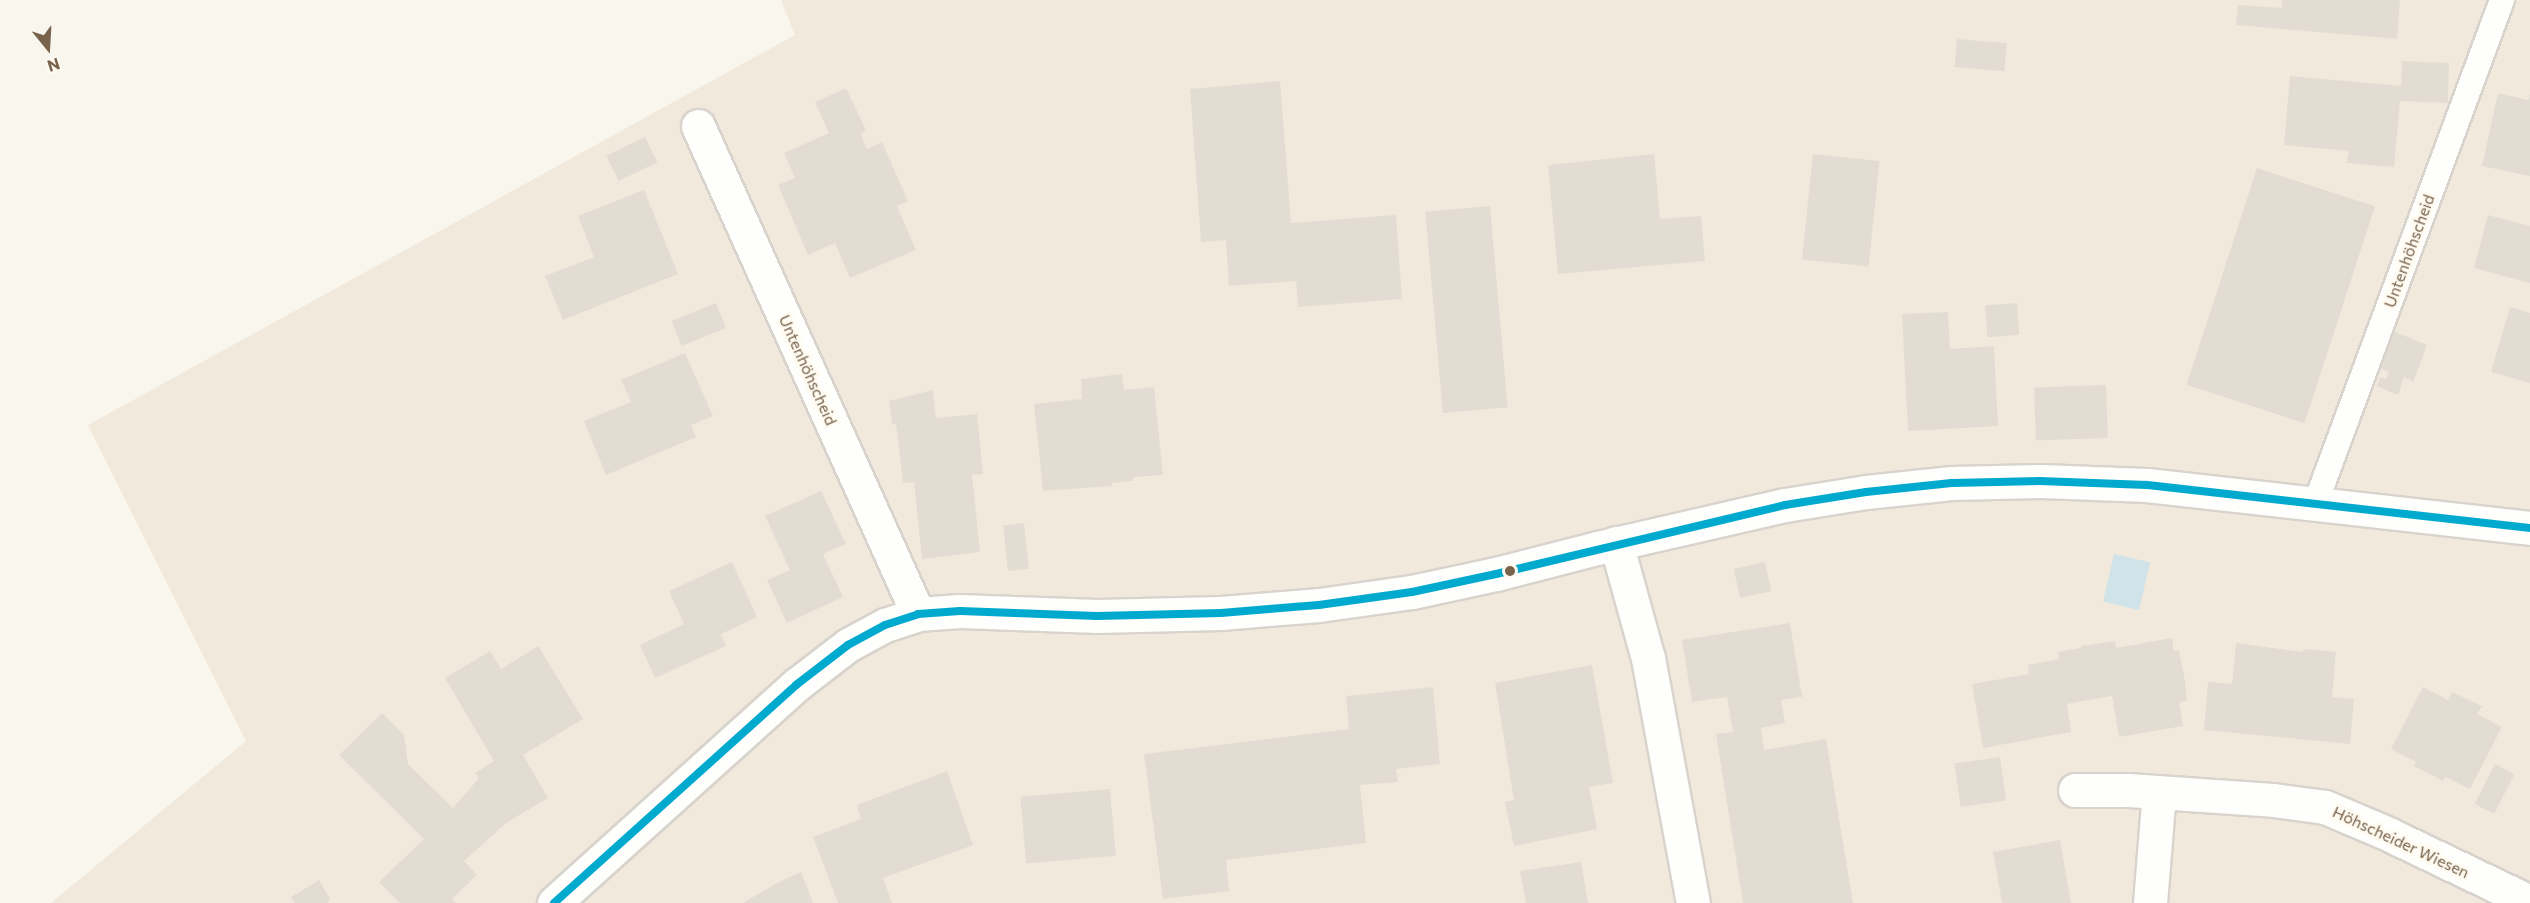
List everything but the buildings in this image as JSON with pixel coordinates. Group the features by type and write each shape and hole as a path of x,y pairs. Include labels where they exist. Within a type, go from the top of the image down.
{"street":[{"name":"Untenhöhscheid","path":"698,126 918,614"},
{"path":"554,903 796,685 848,645 885,625 918,614 960,611 1097,616 1221,613 1319,605 1443,585 1785,505 1866,492 1952,483 2040,481 2147,485 2316,502 2530,528"},
{"path":"1617,543 1648,658 1693,903"},
{"name":"Höhscheider Wiesen","path":"2075,790 2101,788 2273,800 2325,807 2384,832 2530,902"},
{"path":"2150,903 2159,792"}],"lane":[{"name":"Untenhöhscheid","path":"2316,502 2502,0"}],"shaded area":[{"path":"781,0 2530,0 2530,903 51,903 246,741 88,425 795,35"},
{"path":"2114,554 2150,562 2139,610 2103,602"}],"transit line":[{"path":"554,903 796,685 848,645 885,625 918,614 960,611 1097,616 1221,613 1319,605 1412,592 1496,574 1785,505 1866,492 1952,483 2040,481 2147,485 2530,528"}]}
